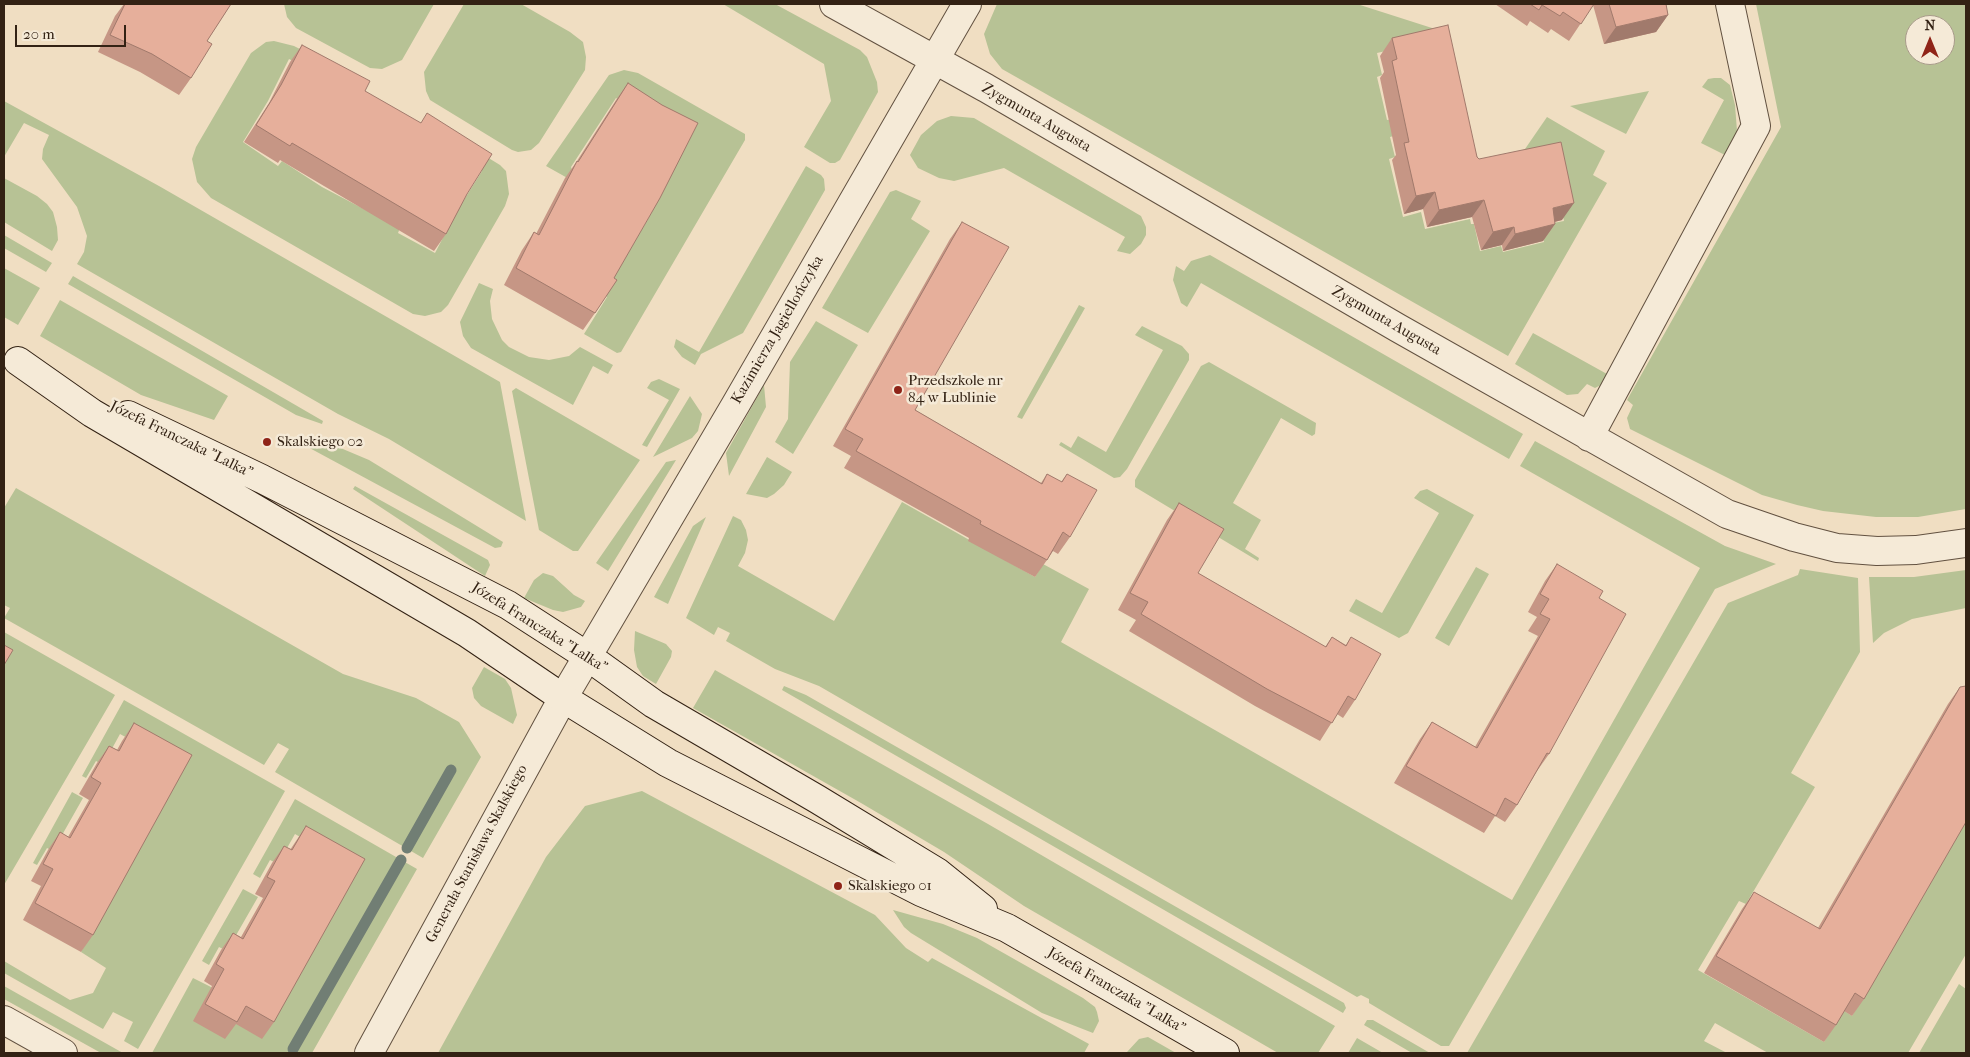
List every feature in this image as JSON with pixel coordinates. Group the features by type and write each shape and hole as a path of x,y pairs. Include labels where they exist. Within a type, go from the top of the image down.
{"street":[{"name":"Zygmunta Augusta","path":"834,4 935,59 1589,437 1727,514 1794,537 1837,548 1877,551 1916,550 1966,544"},
{"name":"Kazimierza Jagiellończyka","path":"587,656 736,404 967,4"},
{"path":"1589,437 1756,126 1730,4"},
{"name":"Józefa Franczaka \"Lalka\"","path":"11,356 262,479 488,594 587,656 654,704 817,799 937,872 1007,928"},
{"name":"Józefa Franczaka \"Lalka\"","path":"11,356 92,413 467,633 563,698 639,746 692,776 830,844 921,892 1007,928 1225,1053"},
{"name":"Generała Stanisława Skalskiego","path":"369,1053 587,656"},
{"path":"4,1020 63,1053"}],"green space":[{"path":"284,4 434,4 402,60 382,69 370,68 296,28 287,17"},
{"path":"464,4 521,4 570,32 583,42 586,57 585,70 539,143 531,150 518,152 512,150 430,100 426,91 424,72"},
{"path":"723,4 775,4 860,50 867,57 877,82 878,92 840,160 830,163 804,147 831,101 824,64"},
{"path":"997,4 1357,4 1432,28 1435,40 1377,53 1382,75 1377,77 1387,120 1393,119 1397,135 1390,137 1395,157 1389,159 1403,217 1421,212 1425,229 1470,219 1471,224 1474,224 1480,251 1501,246 1503,252 1544,242 1542,225 1564,221 1550,157 1514,165 1547,117 1605,151 1593,175 1607,183 1508,356 1002,69 990,54 984,34"},
{"path":"1756,4 1966,4 1966,509 1918,517 1876,517 1823,511 1762,495 1630,429 1627,418 1633,405 1627,400 1781,127"},
{"path":"274,41 294,46 347,73 341,85 289,59 268,101 243,142 278,166 282,161 322,187 400,228 398,233 435,253 457,211 482,171 435,139 441,129 500,165 506,171 509,194 505,206 448,305 441,312 425,316 413,314 211,198 197,182 192,159 196,147 251,53 266,42"},
{"path":"624,70 638,73 745,134 745,140 621,352 617,353 584,334 607,297 603,294 648,219 688,139 651,121 616,98 571,167 574,175 571,180 546,166 609,75"},
{"path":"1721,78 1730,85 1735,105 1737,131 1725,155 1701,143 1724,100 1702,87 1708,79"},
{"path":"1649,91 1626,134 1570,106"},
{"path":"4,101 159,186 500,382 526,521 389,439 338,414 77,264 84,252 87,236 77,207 42,159 43,149 49,135 24,123 4,157"},
{"path":"951,116 974,118 1141,216 1146,227 1146,235 1141,244 1130,254 1117,251 1125,237 1004,168 954,181 939,178 918,168 910,155 921,135 937,121"},
{"path":"806,166 821,175 824,179 825,190 743,333 701,354 695,365 682,357 674,347 676,339 699,352"},
{"path":"4,178 37,196 53,212 58,240 52,251 4,222"},
{"path":"896,190 921,201 911,219 930,231 868,333 822,308 890,192"},
{"path":"4,235 52,263 46,272 4,248"},
{"path":"1210,255 1523,434 1509,459 1201,283 1187,307 1181,303 1173,280 1176,266 1184,271 1191,261"},
{"path":"4,268 40,288 18,325 4,317"},
{"path":"73,276 323,421 322,424 296,415 68,284"},
{"path":"479,283 493,289 490,301 492,319 502,340 509,347 529,357 549,360 569,356 580,347 613,365 608,374 593,366 573,405 471,348 463,336 460,322"},
{"path":"60,300 228,396 214,420 141,395 40,336"},
{"path":"1079,305 1085,308 1022,419 1017,417"},
{"path":"816,321 858,345 793,454 775,442 788,419 790,362"},
{"path":"1142,326 1182,346 1189,354 1189,360 1127,469 1120,477 1114,478 1059,445 1061,442 1071,448 1078,436 1106,452 1163,350 1135,335"},
{"path":"1533,333 1607,374 1603,384 1595,388 1587,384 1578,394 1567,395 1515,364"},
{"path":"1209,362 1316,423 1315,434 1312,436 1281,418 1233,503 1261,520 1245,549 1259,558 1258,561 1135,487 1135,480 1201,366"},
{"path":"659,379 680,389 647,447 642,445 669,400 647,388 651,382"},
{"path":"764,385 766,407 729,476 726,453"},
{"path":"516,388 640,460 578,551 573,551 539,530 512,391"},
{"path":"690,396 702,414 698,431 692,438 653,457"},
{"path":"305,438 331,444 369,460 503,542 501,547 495,548 304,445"},
{"path":"1535,441 1725,546 1776,564 1715,589 1449,1046 1441,1046 1369,1003 1369,999 1361,995 1357,997 819,686 775,669 726,641 730,633 718,627 714,635 686,618 733,516 741,520 748,540 745,553 738,566 834,621 902,502 1035,577 1043,564 1089,589 1061,642 1512,900 1700,568 1520,466"},
{"path":"767,457 792,472 784,485 767,498 746,494"},
{"path":"676,460 608,571 596,563 666,462"},
{"path":"355,486 488,560 490,565 485,576 353,489"},
{"path":"16,488 343,674 416,698 459,722 481,757 423,858 275,772 289,749 278,743 264,765 4,618 10,608 4,605 4,508"},
{"path":"1427,489 1474,515 1408,633 1399,638 1349,611 1356,599 1382,613 1439,513 1414,498 1420,491"},
{"path":"706,517 668,604 654,597 693,526"},
{"path":"1476,567 1489,574 1449,646 1435,638"},
{"path":"1800,569 1858,578 1860,652 1791,773 1815,787 1746,904 1739,901 1698,970 1824,1042 1843,1010 1852,1016 1966,818 1966,954 1908,1053 1768,1053 1715,1023 1704,1041 1727,1053 1467,1053 1728,603 1798,575"},
{"path":"1966,570 1966,608 1912,619 1884,633 1873,643 1869,577 1914,577"},
{"path":"543,573 553,576 574,595 585,601 581,607 563,612 524,598 534,580"},
{"path":"635,631 666,644 672,651 671,657 656,684 643,676 637,667 634,650"},
{"path":"4,632 115,695 4,885"},
{"path":"484,667 505,679 511,688 517,715 513,724 481,706 474,698 472,688"},
{"path":"715,670 988,824 1335,1026 1318,1053 1278,1053 1024,906 944,852 861,803 693,708"},
{"path":"784,686 806,695 1344,1003 1346,1008 1343,1013 782,690"},
{"path":"124,700 285,791 138,1049 124,1041 133,1022 113,1012 103,1029 4,973 4,961 70,1000 93,993 106,968 81,952 182,768 120,734 103,765 96,761 86,778 82,776"},
{"path":"642,791 875,915 906,948 928,962 932,958 1089,1044 1084,1053 438,1053 546,857 585,806"},
{"path":"72,792 83,798 53,851 47,848 37,865 33,863"},
{"path":"295,799 417,869 312,1053 152,1053 193,978 211,987 234,1023 356,869 295,834 278,864 270,860 260,878 253,874"},
{"path":"243,889 258,897 227,951 219,947 209,965 202,961"},
{"path":"893,910 943,924 977,938 1083,998 1095,1007 1097,1012 1099,1021 1093,1033 1042,1013 911,933 904,927"},
{"path":"1959,984 1966,989 1966,1053 1919,1053"},
{"path":"4,986 123,1053 101,1053 4,999"},
{"path":"1367,1020 1373,1020 1430,1053 1412,1053 1364,1025"},
{"path":"1148,1037 1176,1053 1127,1052 1139,1039"},
{"path":"1357,1038 1383,1053 1348,1053"}],"building":[{"path":"125,4 231,4 207,41 212,44 191,78 152,54 110,35"},
{"path":"1530,4 1594,4 1581,24 1563,12 1560,16 1542,5 1539,10"},
{"path":"1609,4 1666,4 1668,15 1616,27"},
{"path":"1448,25 1477,157 1479,159 1561,142 1574,203 1553,208 1555,224 1515,234 1514,227 1493,232 1484,200 1439,210 1435,192 1416,196 1404,143 1409,142 1392,61 1397,59 1392,38"},
{"path":"302,45 370,81 365,91 421,123 427,113 492,154 467,194 446,234 292,143 290,146 256,125 281,85"},
{"path":"628,83 662,105 698,123 660,198 614,278 617,280 595,313 516,268 534,232 539,235 577,161"},
{"path":"962,222 1009,247 915,410 1042,484 1047,474 1062,482 1067,474 1097,490 1070,537 1063,532 1047,560 980,524 981,521 856,451 863,439 845,429"},
{"path":"1179,503 1224,529 1198,573 1326,647 1332,637 1346,646 1351,637 1381,654 1355,700 1348,696 1332,723 1267,689 1141,614 1148,602 1130,593"},
{"path":"1557,564 1603,591 1599,598 1626,614 1549,754 1547,753 1517,805 1505,798 1496,816 1406,766 1432,722 1477,748 1550,619 1540,614 1549,599 1540,594"},
{"path":"4,645 13,650 4,665"},
{"path":"1966,686 1966,822 1864,999 1855,993 1836,1025 1716,956 1754,892 1820,929 1960,687"},
{"path":"134,723 192,755 93,935 35,903 53,869 43,864 60,832 70,838 101,783 91,777 109,746 119,751"},
{"path":"306,826 365,859 274,1022 246,1006 237,1022 205,1004 224,969 216,964 233,933 243,939 275,881 267,877 284,846 292,850"}],"waterway":[{"path":"407,848 451,770"},
{"path":"293,1049 401,860"}],"place":[{"name":"Przedszkole nr 84 w Lublinie","path":"898,390"},
{"name":"Skalskiego 02","path":"267,442"},
{"name":"Skalskiego 01","path":"838,886"}]}
